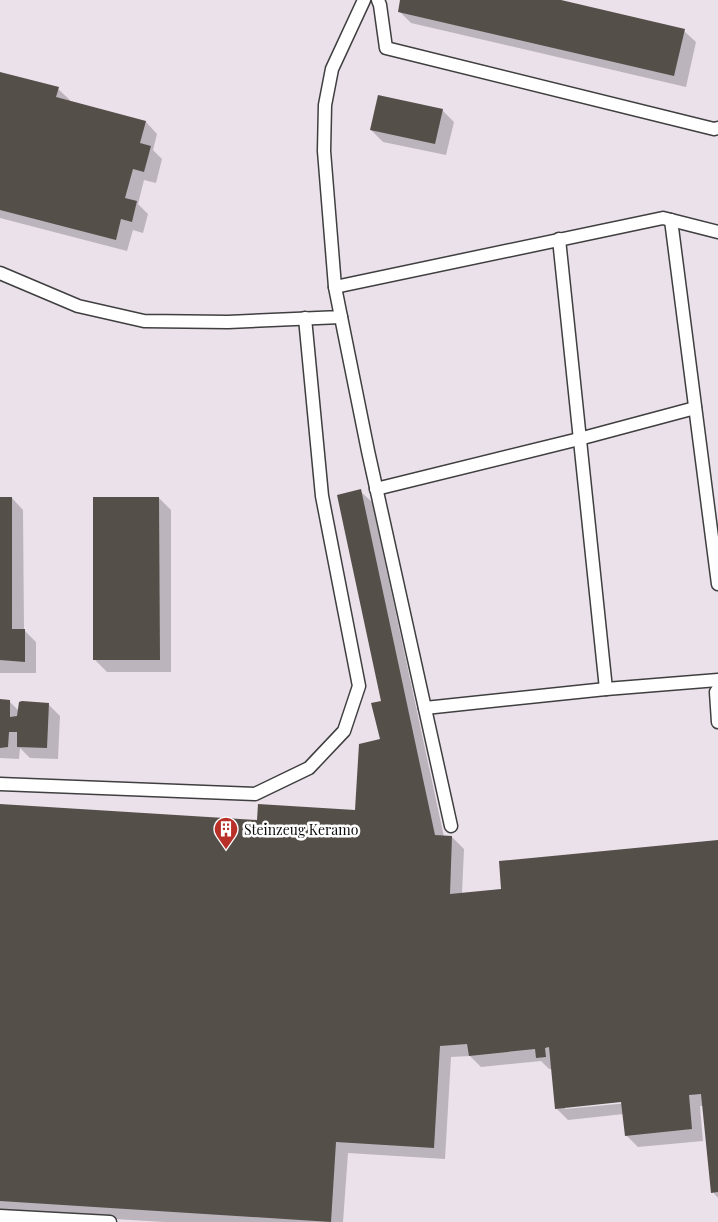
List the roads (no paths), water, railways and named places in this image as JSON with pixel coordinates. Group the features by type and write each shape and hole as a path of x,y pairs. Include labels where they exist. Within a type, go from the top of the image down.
{"lane":[{"path":"364,0 332,69 325,105 324,151 335,287 376,488 451,826"},
{"path":"378,0 386,48 714,129 718,128"},
{"path":"335,287 663,218 718,232"},
{"path":"671,220 718,584"},
{"path":"559,239 606,689"},
{"path":"0,273 78,306 144,321 228,322 341,317"},
{"path":"0,784 255,794 309,768 344,730 359,686 322,496 305,318"},
{"path":"376,488 579,439 696,408"},
{"path":"425,708 606,689 718,680"},
{"path":"718,689 716,692 718,722"},
{"path":"0,1216 110,1222"}],"place":[{"name":"Steinzeug Keramo","path":"226,850"}]}
